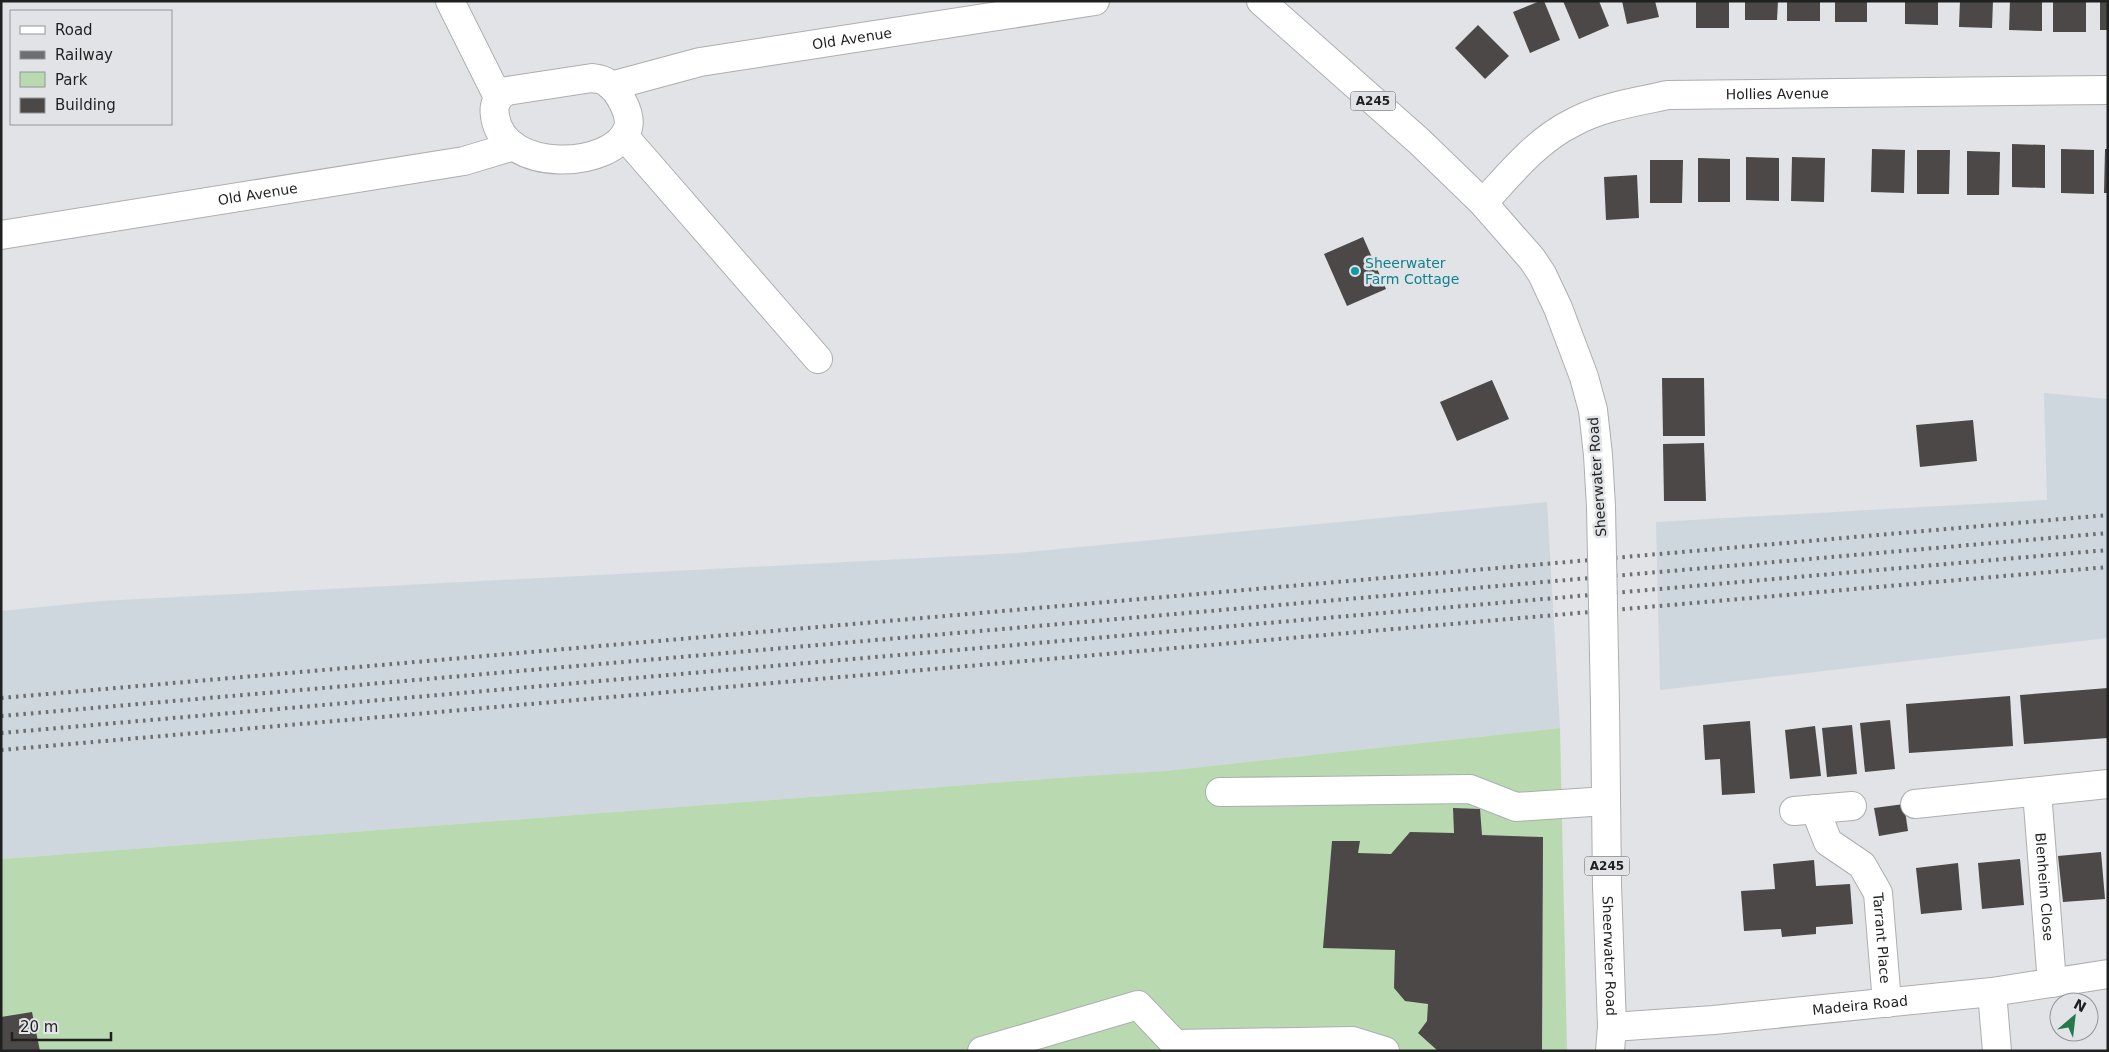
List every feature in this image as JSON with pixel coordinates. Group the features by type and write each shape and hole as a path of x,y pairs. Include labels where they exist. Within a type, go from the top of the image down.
{"street":[{"path":"450,1 498,97"},
{"name":"Old Avenue","path":"612,86 700,62 1095,1"},
{"name":"Sheerwater Road","path":"1261,1 1420,142 1483,203 1517,240 1542,274 1572,344 1593,410 1601,507 1611,1039"},
{"path":"592,78 606,81 612,86 628,116 629,125 624,136 596,154 571,159 542,159 533,157 506,139 496,120 494,108 498,97 507,91 592,78"},
{"name":"Hollies Avenue","path":"1483,203 1543,142 1571,123 1622,104 1668,95 2108,90"},
{"path":"624,136 818,359"},
{"name":"Old Avenue","path":"1,234 464,160 514,146"},
{"path":"1915,804 2108,784"},
{"path":"1220,792 1470,789 1516,807 1606,801"},
{"name":"Blenheim Close","path":"2037,792 2052,983"},
{"name":"Tarrant Place","path":"1852,806 1804,810 1828,842 1862,866 1878,893 1887,1002"},
{"name":"Madeira Road","path":"1611,1039 1714,1020 1992,992 2108,974"},
{"path":"1992,992 1998,1051"},
{"path":"982,1051 1138,1005 1176,1044 1354,1041 1385,1051"}],"shaded area":[{"path":"2044,393 2108,399 2108,638 1660,690 1656,522 2047,500"},
{"path":"1547,502 1560,728 1165,771 1,859 1,611 101,601 1018,553"}],"green space":[{"path":"1560,728 1567,1051 1,1051 1,859 1165,771"}],"building":[{"path":"1544,1 1560,40 1530,53 1513,12"},
{"path":"1563,1 1599,1 1609,26 1579,39"},
{"path":"1622,1 1655,1 1659,17 1627,24"},
{"path":"1696,1 1729,1 1729,28 1696,28"},
{"path":"1745,1 1778,1 1777,20 1745,20"},
{"path":"1787,1 1820,1 1820,21 1787,21"},
{"path":"1835,1 1867,1 1867,22 1835,22"},
{"path":"1905,1 1938,1 1938,25 1905,24"},
{"path":"1960,1 1993,1 1992,28 1959,27"},
{"path":"2010,1 2042,1 2042,31 2009,30"},
{"path":"2053,1 2086,1 2086,32 2053,32"},
{"path":"2100,1 2108,1 2108,30 2100,30"},
{"path":"1478,25 1509,56 1485,79 1455,48"},
{"path":"2012,144 2045,145 2045,188 2012,187"},
{"path":"1872,149 1905,150 1904,193 1871,192"},
{"path":"2061,149 2094,150 2094,194 2061,193"},
{"path":"2105,149 2108,149 2108,193 2104,193"},
{"path":"1917,150 1950,150 1949,194 1917,194"},
{"path":"1967,151 2000,152 1999,195 1967,195"},
{"path":"1746,157 1779,158 1779,201 1746,200"},
{"path":"1792,157 1825,158 1824,202 1791,201"},
{"path":"1698,158 1730,159 1730,202 1698,202"},
{"path":"1650,160 1683,160 1682,203 1650,203"},
{"path":"1637,175 1639,218 1606,220 1604,177"},
{"name":"Sheerwater Farm Cottage","path":"1363,237 1386,289 1347,306 1324,254"},
{"path":"1662,378 1704,378 1705,436 1663,436"},
{"path":"1492,380 1509,419 1457,441 1440,402"},
{"path":"1973,420 1977,461 1920,467 1916,425"},
{"path":"1704,443 1706,501 1664,501 1663,444"},
{"path":"2108,688 2108,738 2024,744 2020,695"},
{"path":"2010,696 2013,746 1909,753 1906,704"},
{"path":"1890,720 1895,769 1865,772 1860,723"},
{"path":"1750,721 1755,793 1722,795 1720,759 1705,760 1703,725"},
{"path":"1852,725 1857,774 1827,777 1822,728"},
{"path":"1815,726 1821,776 1790,779 1785,730"},
{"path":"1904,804 1908,831 1879,836 1874,808"},
{"path":"1453,808 1480,809 1482,835 1543,837 1542,1051 1438,1051 1418,1033 1427,1021 1428,1004 1405,1001 1394,988 1395,950 1323,948 1332,841 1360,841 1358,853 1391,854 1410,832 1454,833"},
{"path":"2101,852 2105,899 2063,902 2058,856"},
{"path":"2020,859 2024,905 1982,909 1978,863"},
{"path":"1814,860 1816,886 1850,884 1853,924 1816,927 1816,934 1782,937 1781,929 1744,931 1741,891 1775,889 1773,864"},
{"path":"1958,863 1962,910 1921,914 1916,868"},
{"path":"32,1012 40,1051 1,1051 1,1017"}],"railway":[{"path":"1,698 2108,515"},
{"path":"1,716 2108,533"},
{"path":"1,733 2108,550"},
{"path":"1,750 2108,567"}],"place":[{"name":"Sheerwater Farm Cottage","path":"1355,271"}]}
